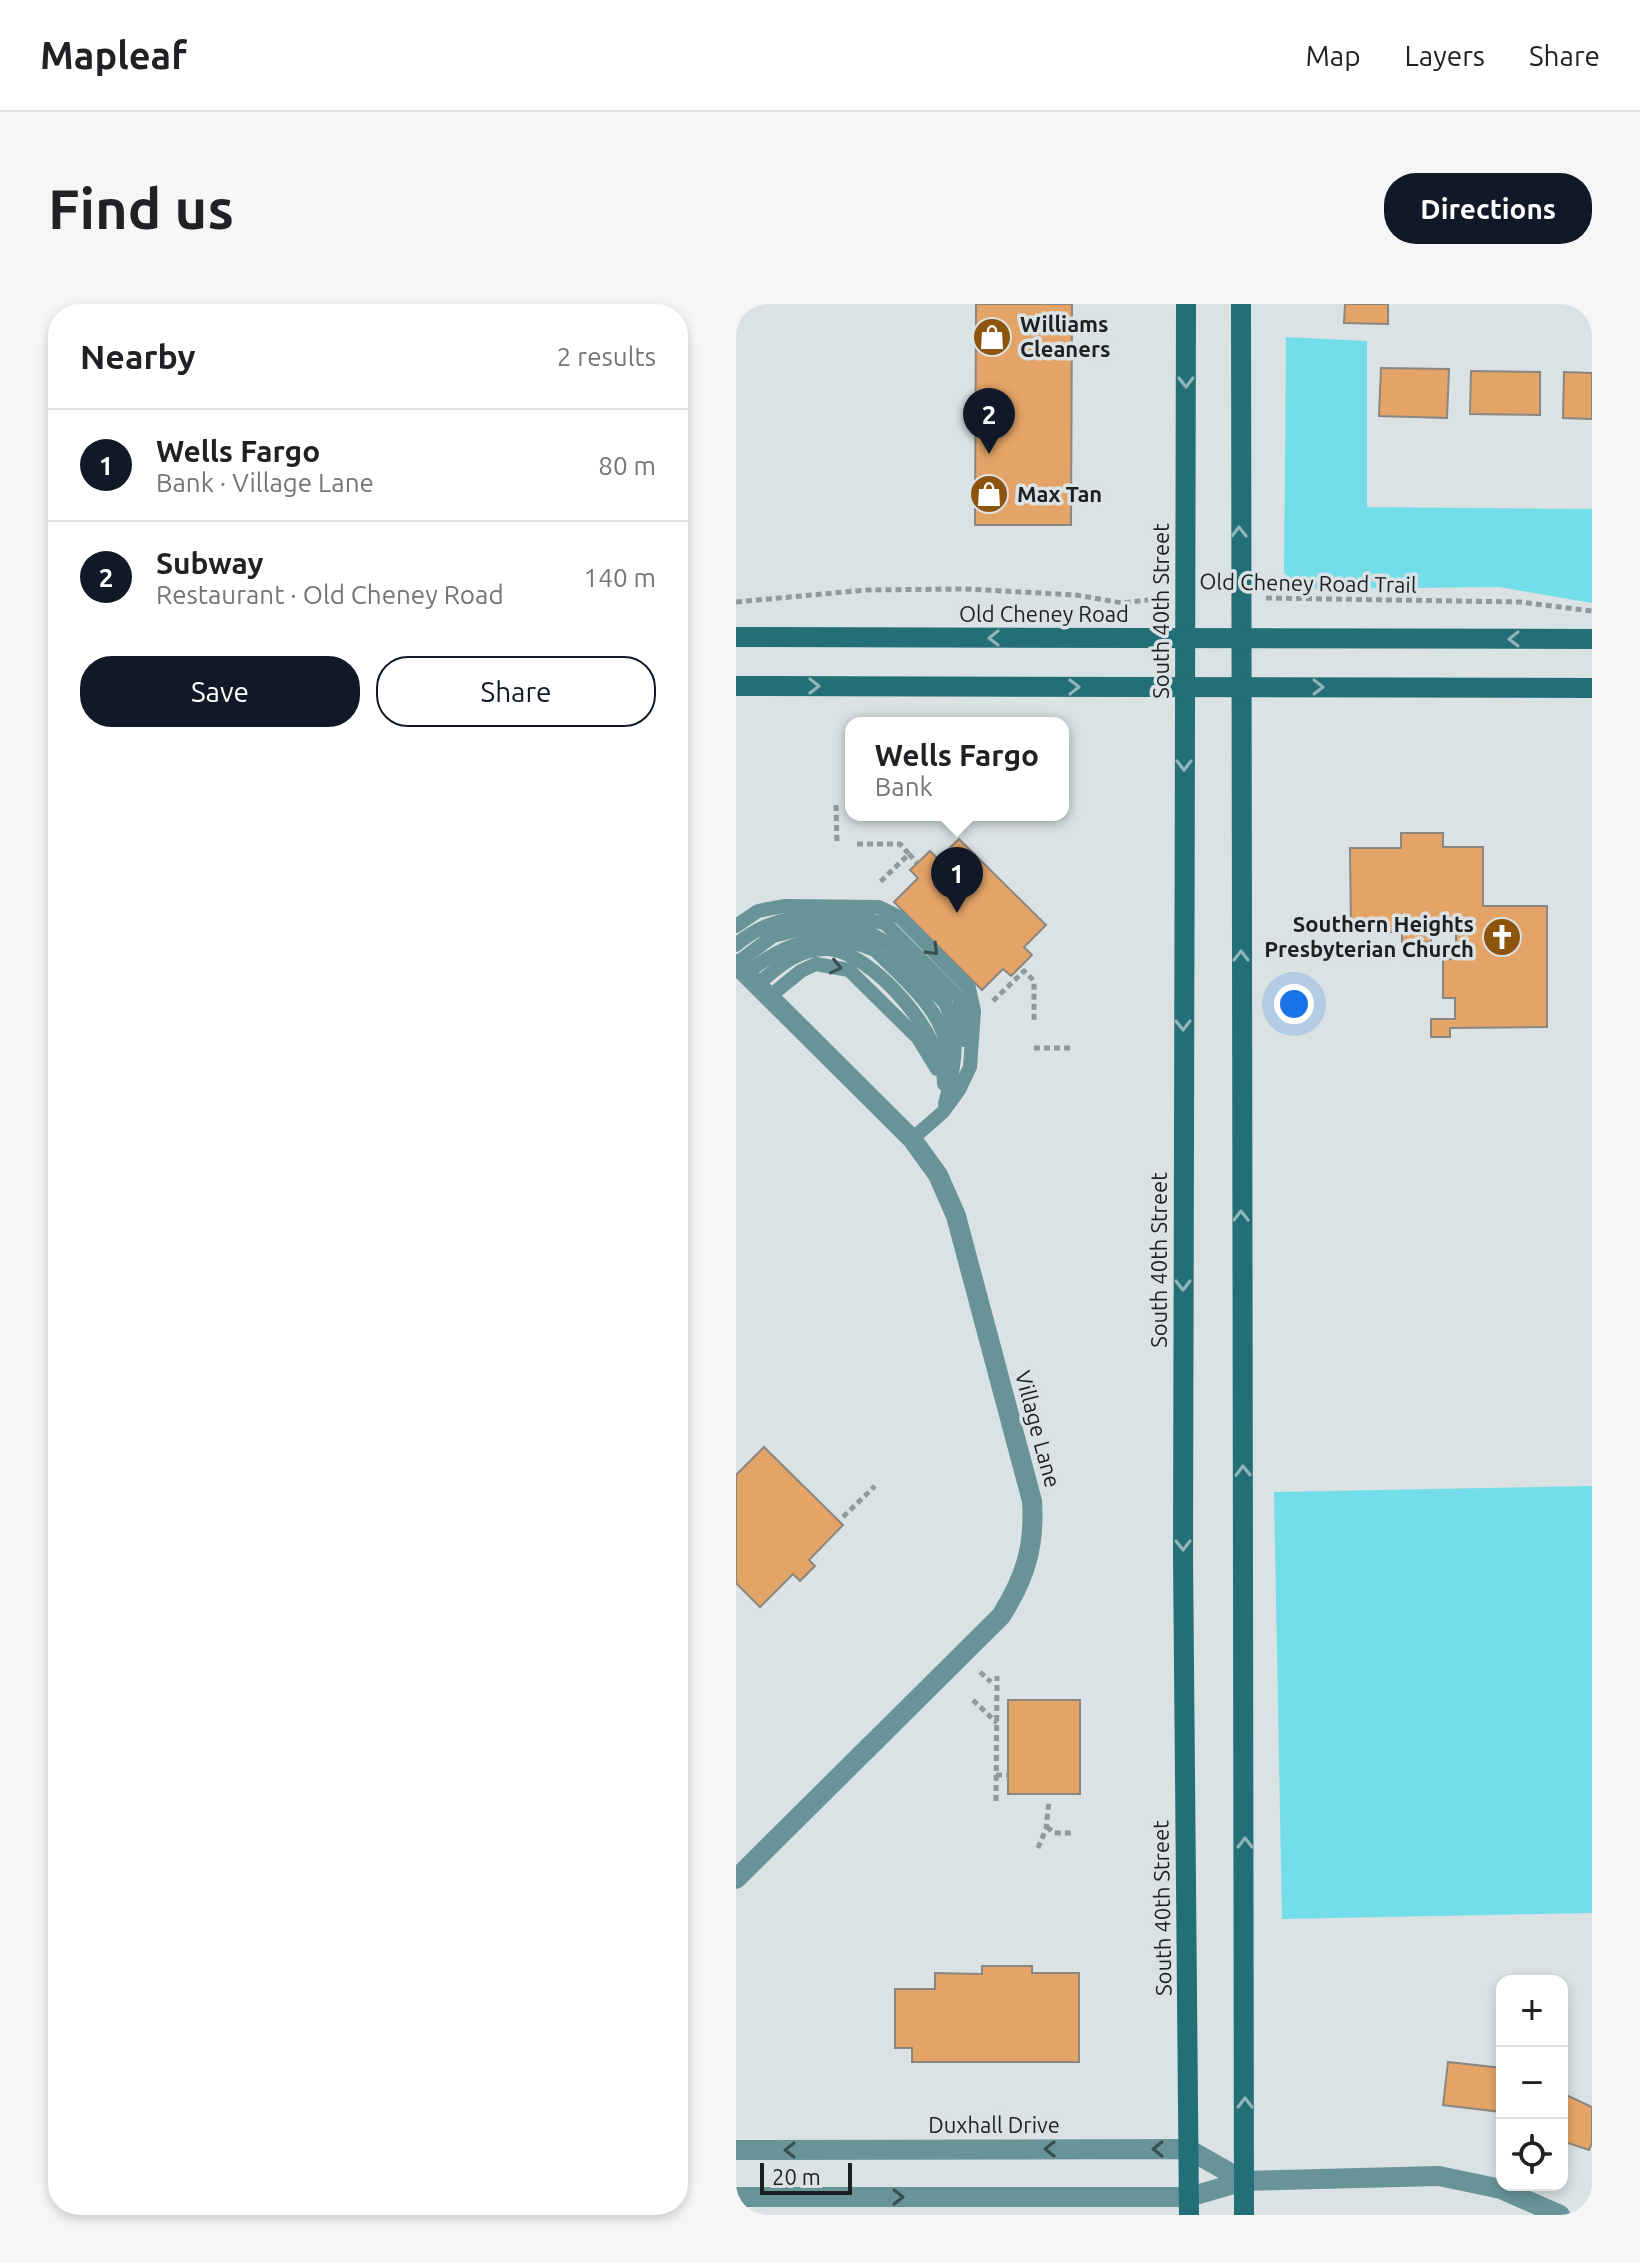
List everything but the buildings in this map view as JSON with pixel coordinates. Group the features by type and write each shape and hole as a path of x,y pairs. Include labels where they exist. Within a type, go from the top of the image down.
{"main road":[{"name":"South 40th Street","path":"1186,304 1183,1555 1189,2206"},
{"path":"1241,304 1239,597 1244,2215"},
{"name":"Old Cheney Road","path":"736,637 1592,639"},
{"path":"736,686 1592,688"}],"street":[{"name":"Village Lane","path":"736,1879 1001,1616 1021,1584 1030,1557 1034,1530 1032,1501 956,1216 938,1175 912,1139 749,977"},
{"name":"Duxhall Drive","path":"736,2150 1188,2149 1244,2181"},
{"path":"736,2197 1189,2206 1244,2181 1422,2176 1463,2179 1501,2189 1560,2215"}],"lane":[{"path":"736,926 758,911 784,906 879,907 901,918 964,981 973,998 970,1067 943,1112 912,1139"},
{"path":"736,945 755,928 800,917 885,923 900,934 959,998 965,1026 963,1051 959,1076 943,1112"},
{"path":"749,977 773,936 797,930 853,930 884,940 945,1003 951,1016 954,1058 943,1112"},
{"path":"749,977 805,952 826,949 857,957 927,1027 945,1074 943,1112"}],"path":[{"name":"Old Cheney Road Trail","path":"736,602 866,590 1013,590 1123,603 1184,597"},
{"name":"Old Cheney Road Trail","path":"1239,597 1520,602 1592,611"},
{"path":"836,805 837,844"},
{"path":"857,844 900,844 917,863"},
{"path":"876,885 909,854"},
{"path":"992,1002 1022,969 1034,981 1034,1023"},
{"path":"1034,1048 1073,1048"},
{"path":"843,1517 875,1486"},
{"path":"996,1801 997,1676"},
{"path":"973,1700 997,1723"},
{"path":"996,1775 1008,1775"},
{"path":"1038,1848 1049,1801"},
{"path":"1045,1825 1054,1833 1071,1833"}],"shaded area":[{"path":"1286,337 1367,341 1367,507 1592,509 1592,603 1499,587 1300,589 1284,573"},
{"path":"1592,1486 1592,1913 1282,1919 1274,1492"}],"place":[{"name":"Williams Cleaners","path":"992,337"},
{"name":"Subway","path":"989,454"},
{"name":"Max Tan","path":"989,494"},
{"name":"Wells Fargo","path":"957,913"},
{"name":"Southern Heights Presbyterian Church","path":"1502,937"}]}
